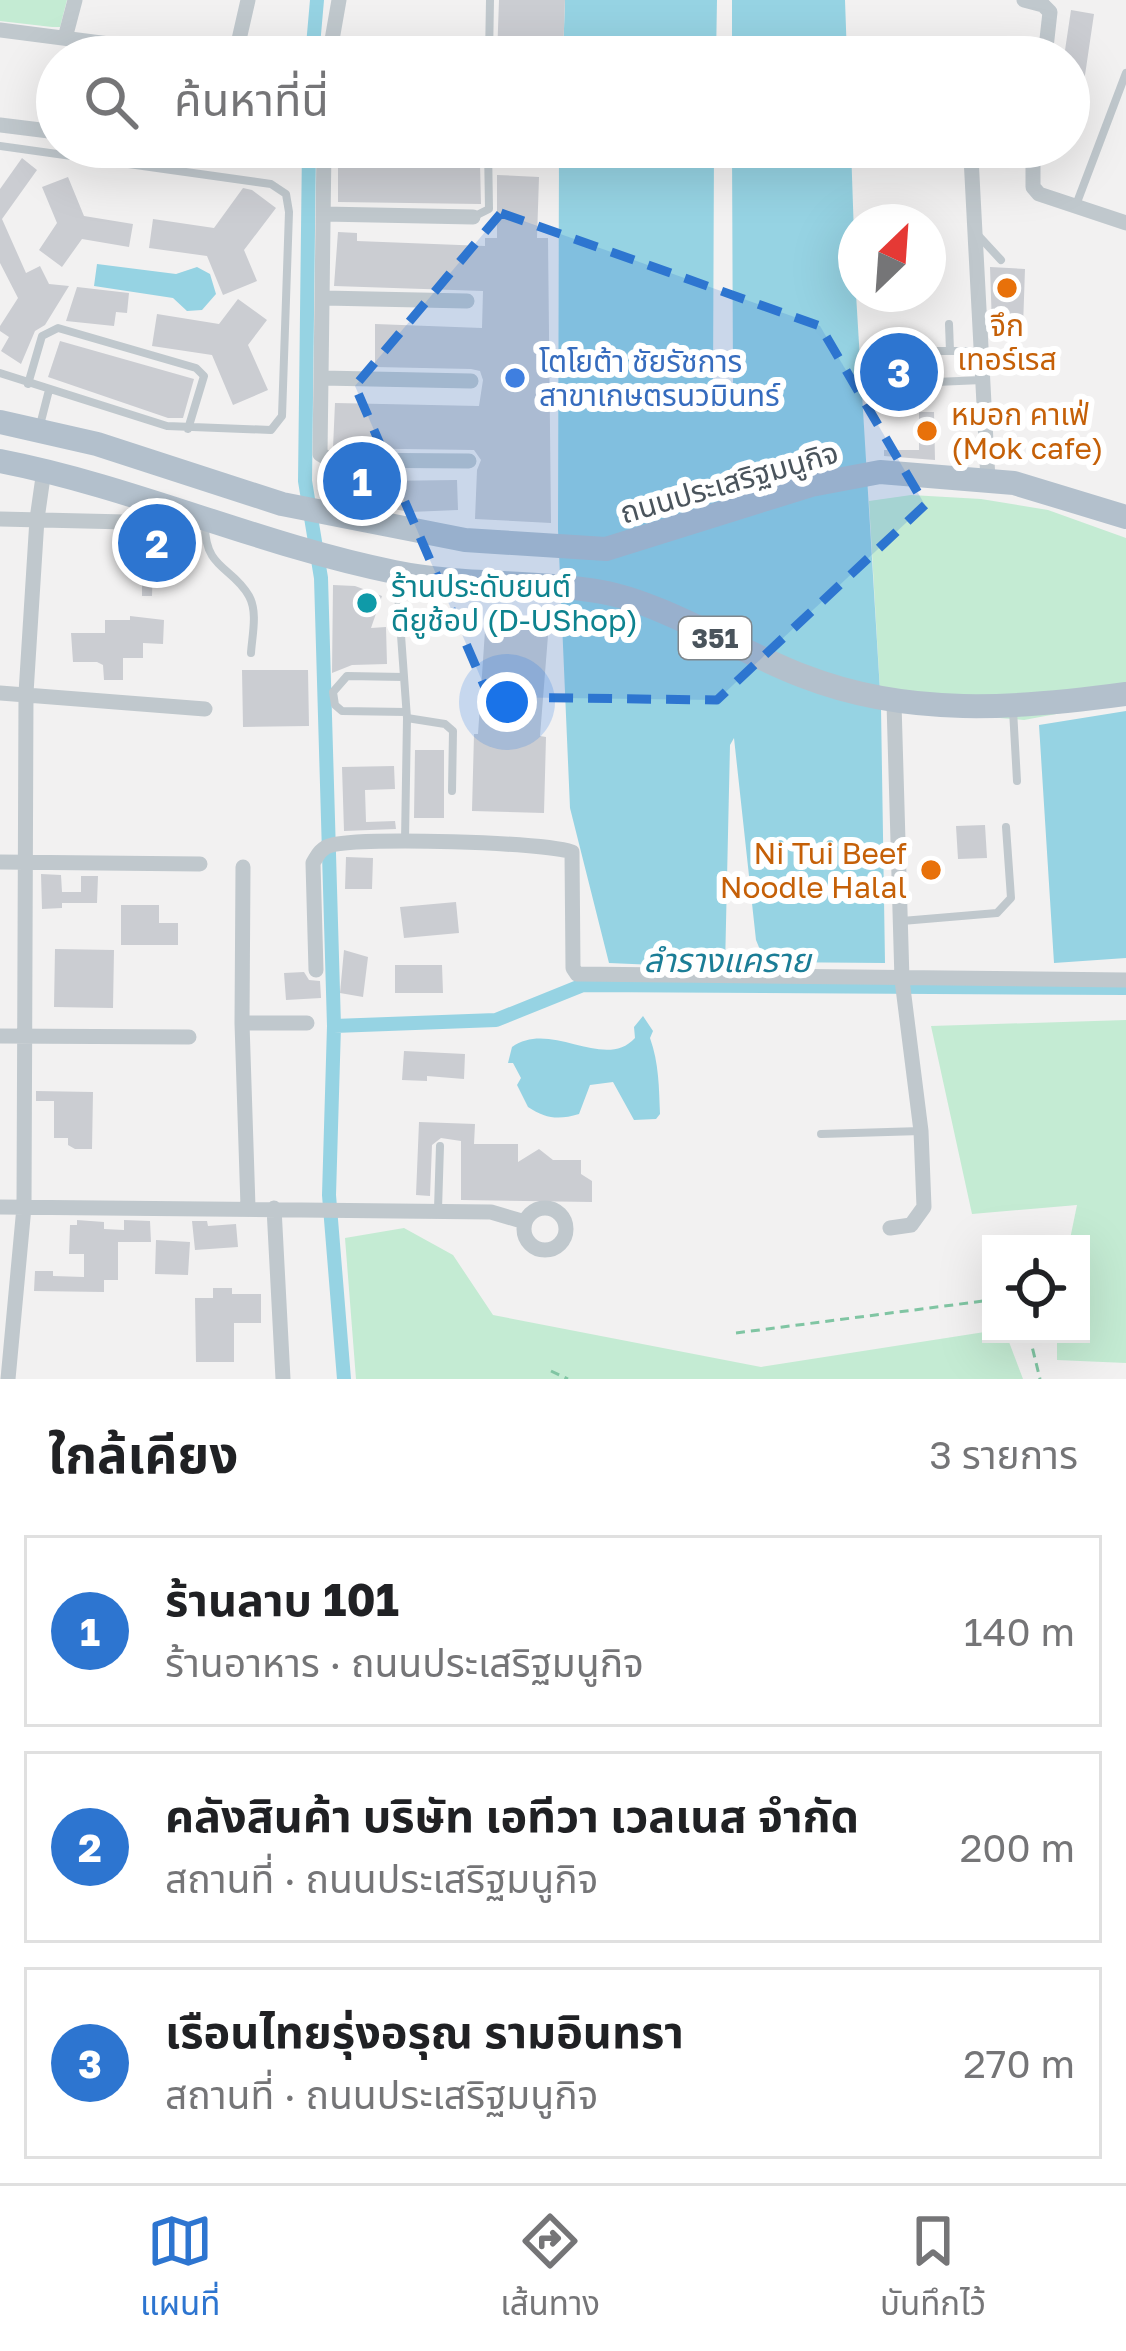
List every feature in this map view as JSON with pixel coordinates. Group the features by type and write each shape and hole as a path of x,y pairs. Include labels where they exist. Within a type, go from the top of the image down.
{"main road":[{"name":"ถนนประเสริฐมนูกิจ","path":"0,422 97,444 307,512 465,541 606,549 811,485 880,472 1014,483 1126,517"},
{"name":"351","path":"0,461 397,573 605,592 808,678 890,701 1023,707 1126,694"},
{"path":"307,512 483,557 484,570 465,581"}],"street":[{"path":"66,36 75,0"},
{"path":"240,36 248,0"},
{"path":"333,36 339,0"},
{"path":"1024,0 1050,4 1048,36"},
{"path":"0,30 49,36"},
{"path":"0,125 36,129"},
{"path":"324,168 323,459 469,461"},
{"path":"972,168 988,480"},
{"path":"1033,168 1033,187 1040,194 1126,224"},
{"path":"324,214 472,217"},
{"path":"323,298 467,302"},
{"path":"322,378 471,381"},
{"path":"8,1379 24,1208 26,693 44,470"},
{"path":"0,519 126,522"},
{"path":"0,693 206,709"},
{"path":"890,701 902,987 924,1207 911,1225 890,1228"},
{"path":"316,970 313,863 327,846 405,843 572,852 573,968 577,974 902,987 1126,980"},
{"path":"0,862 200,864"},
{"path":"243,867 248,1208"},
{"path":"242,1023 307,1023"},
{"path":"0,1036 189,1037"},
{"path":"0,1207 491,1211 525,1222"},
{"path":"274,1208 283,1379"}],"lane":[{"path":"489,36 490,0"},
{"path":"1076,207 1126,73"},
{"path":"0,146 36,151"},
{"path":"0,387 4,375 188,430 271,430 280,420 290,212 286,194 271,184 157,168"},
{"path":"472,217 489,209 488,168"},
{"path":"975,232 1001,260"},
{"path":"950,323 950,351"},
{"path":"28,384 42,336 58,328 196,368 204,376 203,388 188,430"},
{"path":"931,351 980,351"},
{"path":"936,382 982,380"},
{"path":"38,430 50,390"},
{"path":"205,519 212,558 249,596 254,611 251,653"},
{"path":"397,573 407,715 405,843"},
{"path":"404,677 346,676 333,692 335,705 342,711 407,715 445,724 453,731 452,790"},
{"path":"1017,781 1023,707"},
{"path":"900,921 997,913 1005,908 1011,898 1006,827"},
{"path":"821,1134 920,1131"},
{"path":"438,1210 440,1146"}],"path":[{"path":"736,1333 982,1301"},
{"path":"1031,1343 1040,1379"},
{"path":"551,1371 568,1379"}],"highlighted area":[{"path":"501,213 820,326 925,505 717,700 489,697 355,386"}],"green space":[{"path":"0,0 67,0 60,27 52,27 0,21"},
{"path":"911,495 981,499 1048,510 1126,538 1126,701 1024,720 881,708 869,501"},
{"path":"1126,1020 1126,1363 1057,1360 1057,1343 1090,1343 1090,1235 1071,1235 1077,1205 972,1214 931,1026"},
{"path":"404,1228 453,1255 493,1315 761,1367 982,1332 982,1343 1009,1343 1023,1379 356,1379 345,1238"}],"water":[{"path":"565,0 717,0 716,36 564,36"},
{"path":"732,0 845,0 846,36 732,36"},
{"path":"559,168 714,168 713,386 721,390 733,384 732,168 852,168 853,204 838,204 838,312 857,312 881,708 885,963 765,962 756,940 734,738 730,745 725,968 609,963 570,808 558,530"},
{"path":"97,264 176,274 197,267 210,274 216,294 202,310 187,311 173,298 94,286"},
{"path":"1126,711 1126,958 1054,963 1039,725"},
{"path":"643,1016 653,1031 660,1114 656,1119 634,1120 613,1082 590,1085 579,1114 553,1117 528,1107 517,1085 521,1078 513,1063 508,1063 512,1047 543,1039 608,1050 622,1047 635,1038 634,1027"}],"building":[{"path":"499,0 565,0 564,36 498,36"},
{"path":"1071,10 1094,14 1090,41 1090,36 1067,36"},
{"path":"22,158 37,170 2,219 26,273 40,266 49,284 69,286 45,325 35,331 21,364 1,351 9,337 0,326 18,298 0,263 0,189"},
{"path":"338,168 480,168 481,204 338,202"},
{"path":"497,175 539,177 537,238 548,238 551,523 475,519 481,460 474,450 333,448 335,403 479,406 483,380 480,371 471,369 375,367 375,324 482,328 483,291 334,286 338,232 357,233 357,241 485,246 485,238 497,238"},
{"path":"68,177 84,216 133,224 129,247 82,239 62,267 39,250 57,223 42,187"},
{"path":"243,188 276,208 244,250 257,281 223,295 207,256 149,248 153,219 214,228"},
{"name":"จึก เทอร์เรส","path":"990,267 1025,269 1023,327 992,326"},
{"path":"77,287 129,293 127,313 116,312 114,326 66,321"},
{"path":"238,299 267,320 248,345 268,390 233,405 212,355 152,346 157,314 219,324"},
{"path":"60,341 194,379 183,418 168,418 48,377"},
{"path":"923,348 929,359 929,377 908,377 908,389 890,390 889,367 902,367 902,349"},
{"name":"หมอก คาเฟ่ (Mok cafe)","path":"919,412 934,412 935,460 884,456 884,450 919,450"},
{"path":"354,472 380,472 380,481 457,480 458,510 410,512 371,505 371,491 353,483"},
{"path":"142,535 173,537 173,569 153,567 152,596 142,596"},
{"path":"333,585 355,586 382,596 371,628 386,627 387,664 352,665 332,673"},
{"path":"130,616 164,620 163,644 143,643 143,658 123,658 123,680 104,680 103,665 97,662 73,662 71,633 105,633 105,620 130,620"},
{"path":"486,616 549,623 540,736 546,737 544,813 472,811"},
{"path":"242,670 308,670 309,726 243,727"},
{"path":"415,750 444,750 444,818 414,818"},
{"path":"394,766 395,789 365,790 366,822 395,821 396,829 344,831 342,767"},
{"path":"985,825 987,858 958,859 956,826"},
{"path":"346,857 373,858 372,889 345,889"},
{"path":"41,874 61,875 62,892 81,892 81,876 98,876 97,903 62,903 62,908 42,909"},
{"path":"456,902 459,933 404,938 400,907"},
{"path":"121,905 159,905 159,923 178,923 178,945 121,945"},
{"path":"55,949 114,950 113,1008 54,1007"},
{"path":"344,950 368,957 363,997 340,993"},
{"path":"395,965 442,965 443,993 395,993"},
{"path":"304,972 309,980 320,981 321,998 286,1000 284,973"},
{"path":"404,1051 465,1054 464,1079 402,1080"},
{"path":"36,1091 93,1092 92,1149 75,1149 68,1145 68,1138 54,1138 54,1101 36,1101"},
{"path":"419,1122 475,1124 474,1144 518,1144 518,1162 539,1149 553,1160 581,1160 581,1174 592,1181 592,1202 461,1200 461,1141 441,1138 432,1145 430,1196 416,1195"},
{"path":"77,1220 104,1222 104,1229 124,1230 124,1220 150,1221 151,1242 118,1242 118,1280 104,1280 104,1292 34,1291 35,1271 84,1277 84,1254 69,1254 70,1225 77,1225"},
{"path":"192,1221 207,1221 208,1226 236,1224 238,1247 195,1250"},
{"path":"156,1240 190,1242 188,1275 155,1274"},
{"path":"213,1288 261,1294 261,1323 234,1323 234,1362 196,1362 195,1298 213,1298"}],"waterway":[{"path":"314,36 317,0"},
{"path":"309,168 305,481 321,578 334,1026 329,1195 344,1379"},
{"name":"ลำรางแคราย","path":"334,1026 496,1020 583,985 1126,988"}],"place":[{"name":"จึก เทอร์เรส","path":"1007,288"},
{"name":"เรือนไทยรุ่งอรุณ รามอินทรา","path":"899,372"},
{"name":"โตโยต้า ชัยรัชการ สาขาเกษตรนวมินทร์","path":"515,378"},
{"name":"หมอก คาเฟ่ (Mok cafe)","path":"927,431"},
{"name":"ร้านลาบ 101","path":"362,481"},
{"name":"คลังสินค้า บริษัท เอทีวา เวลเนส จำกัด","path":"157,543"},
{"name":"ร้านประดับยนต์ ดียูช้อป (D-UShop)","path":"367,603"},
{"name":"Ni Tui Beef Noodle Halal","path":"931,870"}]}
